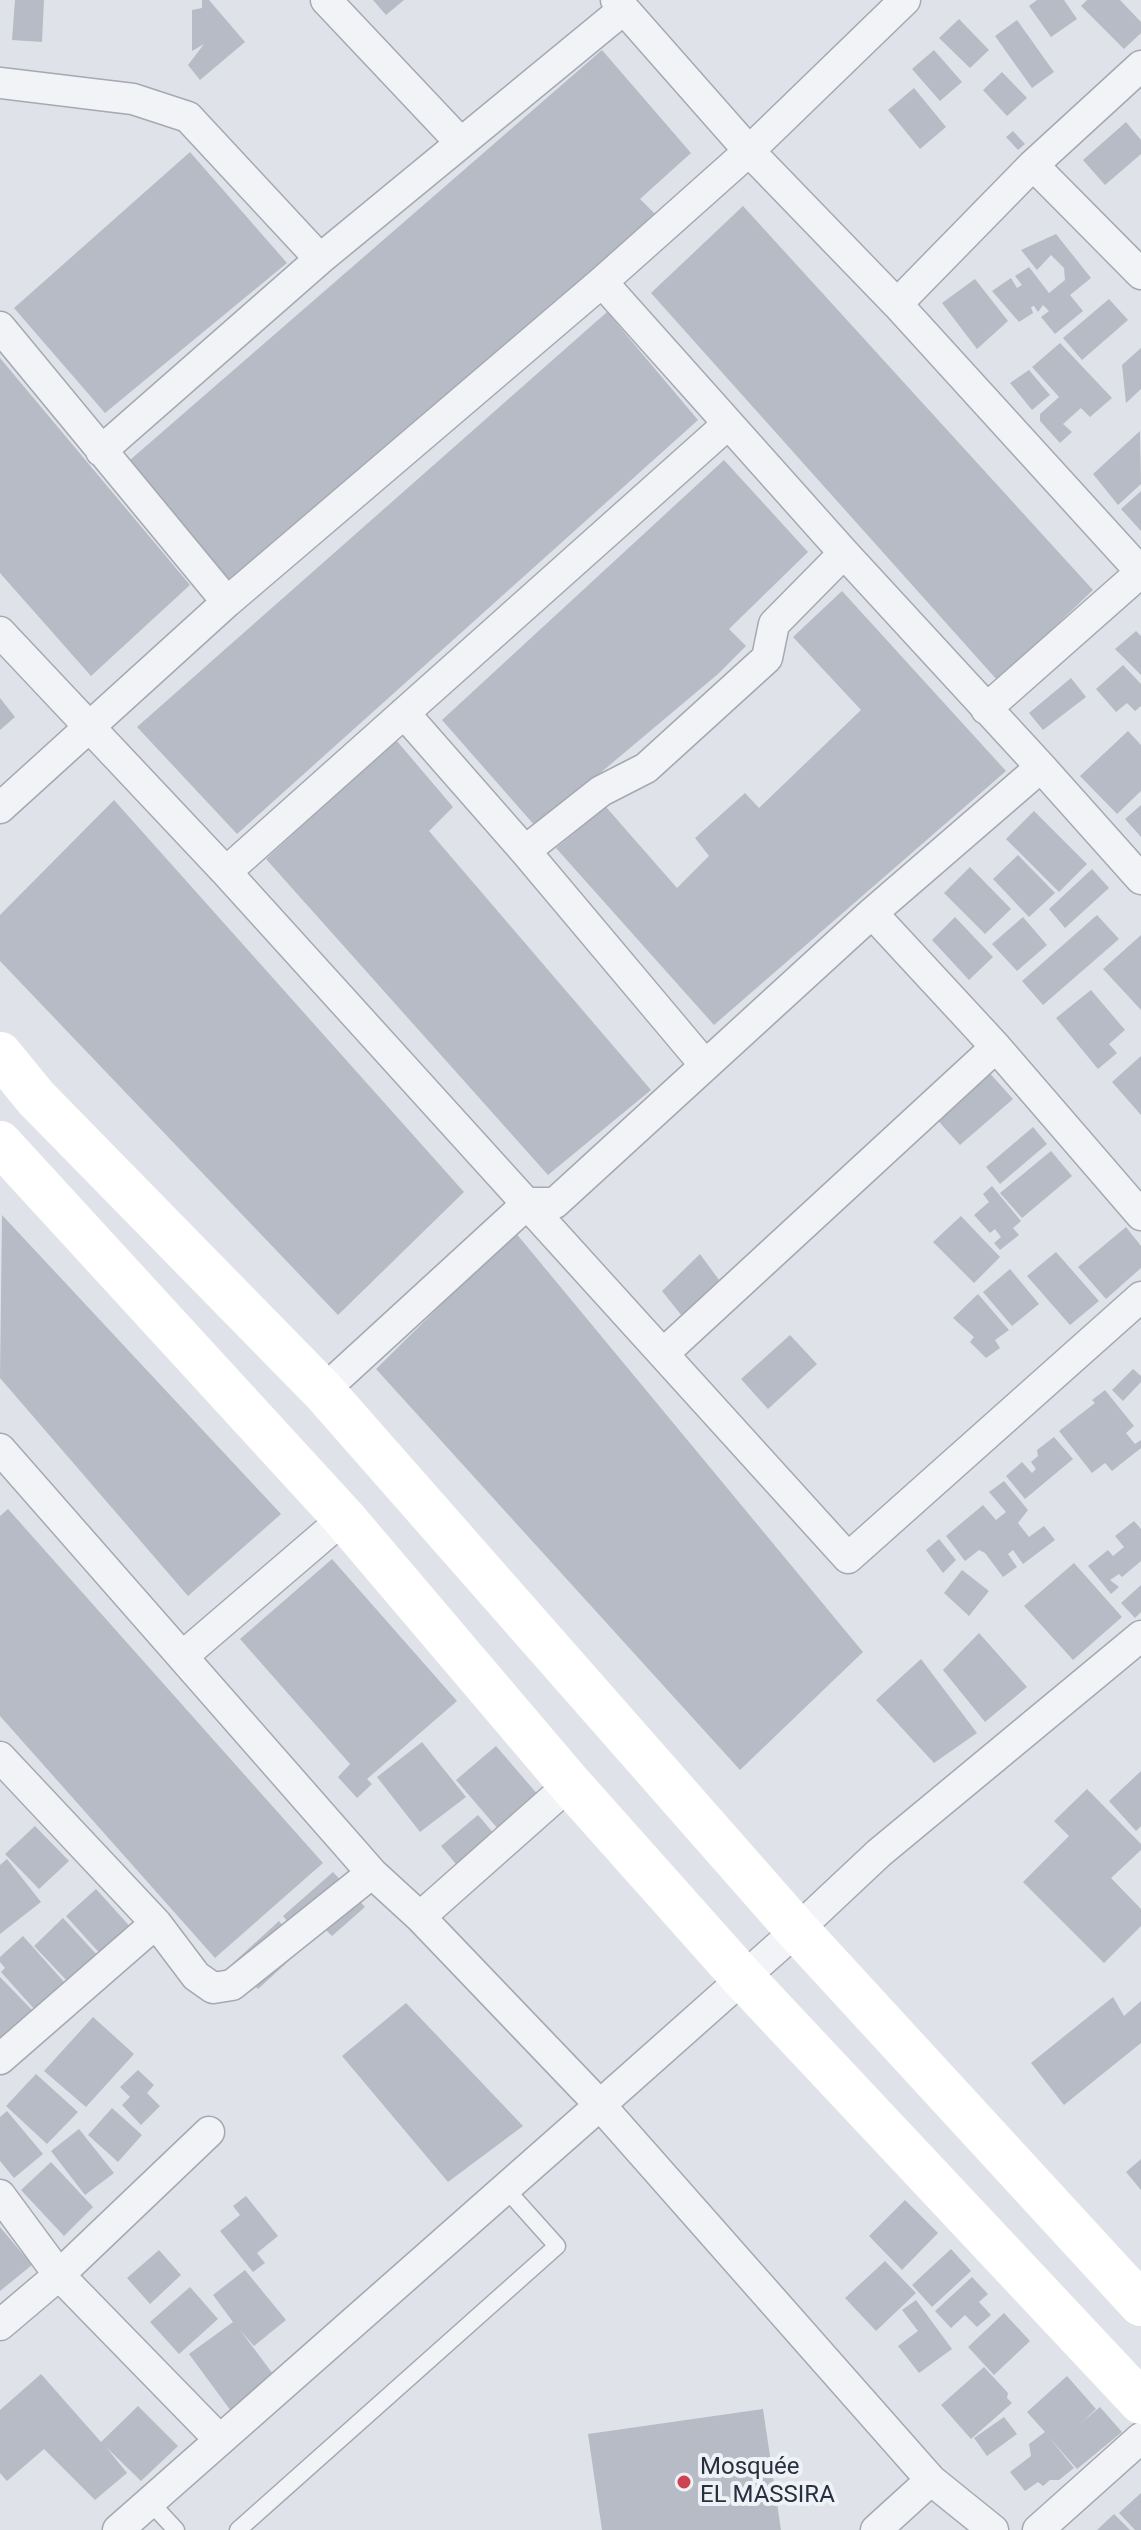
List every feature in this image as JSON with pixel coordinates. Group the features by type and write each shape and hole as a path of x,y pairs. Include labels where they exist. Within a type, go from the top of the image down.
{"street":[{"path":"326,0 461,143"},
{"path":"101,451 320,259 461,143 620,4 749,151 897,304 1141,572 986,709"},
{"path":"0,808 227,602 602,282 749,151 892,4"},
{"path":"897,304 1033,165 1141,66"},
{"path":"0,83 133,99 188,117 320,259"},
{"path":"1033,165 1141,274"},
{"path":"602,282 1141,879"},
{"path":"0,327 227,602"},
{"path":"226,872 728,424"},
{"path":"525,851 601,791 646,768 767,658 774,624 844,553"},
{"path":"0,632 88,729 226,872 848,1558 1141,1297"},
{"path":"404,713 705,1065"},
{"path":"323,1391 528,1203 555,1203 872,913 1041,767"},
{"path":"872,913 996,1047 1141,1215"},
{"path":"664,1353 996,1047"},
{"path":"0,1054 36,1098 323,1391 797,1930 1141,2304"},
{"path":"0,1143 344,1518 570,1784 742,1977 1141,2402"},
{"path":"6,1467 183,1656 372,1873 420,1917 600,2105 931,2480 993,2530"},
{"path":"183,1656 344,1518"},
{"path":"118,2530 797,1930 879,1853 1141,1636"},
{"path":"0,1757 156,1923 196,1976 213,1988 232,1985 372,1873"},
{"path":"420,1917 570,1784"},
{"path":"0,2059 156,1923"},
{"path":"0,2325 59,2275 209,2132"},
{"path":"0,2195 59,2275 219,2439"},
{"path":"1038,2530 1141,2438"},
{"path":"876,2530 931,2480"}],"lane":[{"path":"238,2530 557,2246 505,2188"},
{"path":"150,2502 176,2530"}],"building":[{"path":"15,0 44,0 42,42 12,40"},
{"path":"202,0 209,0 245,42 200,80 188,65 204,44 192,51 192,10 202,8"},
{"path":"373,0 404,0 386,15"},
{"path":"1037,0 1064,0 1077,19 1051,37 1029,6"},
{"path":"1087,0 1120,0 1141,22 1141,33 1124,49 1081,6"},
{"path":"959,19 989,50 970,68 939,38"},
{"path":"1017,20 1054,72 1032,88 995,36"},
{"path":"602,50 691,153 640,199 656,215 228,583 130,460"},
{"path":"934,50 962,82 940,101 912,69"},
{"path":"1002,72 1027,98 1007,116 983,90"},
{"path":"914,88 946,127 920,149 888,110"},
{"path":"1126,122 1141,140 1141,154 1105,185 1083,160"},
{"path":"1013,131 1025,144 1018,150 1006,137"},
{"path":"190,152 287,263 105,413 14,308"},
{"path":"743,206 1093,590 998,681 651,293"},
{"path":"1056,234 1091,278 1070,295 1083,311 1055,334 1041,317 1049,311 1043,305 1038,312 1034,306 1031,307 1033,313 1019,322 992,291 1011,278 1017,288 1022,285 1015,276 1029,267 1049,293 1065,280 1064,268 1051,255 1037,270 1021,250"},
{"path":"975,279 1008,321 977,349 942,303"},
{"path":"1109,299 1128,320 1082,360 1063,338"},
{"path":"607,312 698,420 237,834 137,727"},
{"path":"1060,343 1112,398 1090,417 1081,408 1063,424 1072,432 1060,443 1040,421 1040,414 1059,397 1032,367"},
{"path":"1141,348 1141,389 1126,403 1122,365"},
{"path":"0,358 190,585 91,676 0,573"},
{"path":"1029,370 1050,395 1032,410 1010,383"},
{"path":"1140,431 1141,484 1118,505 1093,474"},
{"path":"724,460 808,552 729,629 746,646 718,674 536,827 442,720"},
{"path":"1141,491 1141,531 1121,509"},
{"path":"842,591 1006,771 714,1025 556,848 606,807 677,888 709,856 695,838 745,793 759,808 861,710 793,637"},
{"path":"1136,631 1141,636 1141,675 1115,649"},
{"path":"1123,665 1141,684 1141,706 1135,711 1127,703 1116,712 1096,689"},
{"path":"1071,678 1086,697 1043,730 1029,713"},
{"path":"0,698 15,717 0,730"},
{"path":"1128,731 1141,745 1141,791 1117,814 1080,776"},
{"path":"396,740 453,807 429,831 651,1090 548,1175 266,859"},
{"path":"114,800 464,1192 338,1315 0,961 0,915"},
{"path":"1141,805 1141,837 1125,819"},
{"path":"1034,811 1087,864 1059,892 1006,839"},
{"path":"1018,855 1055,893 1029,917 993,879"},
{"path":"970,867 1011,909 985,934 944,893"},
{"path":"1092,869 1109,888 1065,928 1049,909"},
{"path":"1097,915 1119,939 1043,1005 1022,981"},
{"path":"955,917 993,957 969,980 932,940"},
{"path":"1023,917 1047,945 1017,971 992,944"},
{"path":"1141,935 1141,1010 1103,969"},
{"path":"1091,990 1125,1030 1109,1044 1117,1053 1098,1069 1056,1018"},
{"path":"1141,1056 1141,1115 1112,1082"},
{"path":"986,1069 1013,1099 960,1145 933,1115"},
{"path":"1033,1127 1047,1144 1000,1184 986,1167"},
{"path":"1051,1151 1072,1176 1022,1218 1000,1193"},
{"path":"992,1186 1021,1221 1013,1228 1019,1235 1000,1250 994,1243 1001,1237 995,1229 990,1233 974,1215 989,1202 983,1194"},
{"path":"2,1215 281,1514 188,1596 0,1378"},
{"path":"961,1216 1000,1257 974,1283 933,1242"},
{"path":"1126,1227 1141,1246 1141,1268 1106,1299 1078,1267"},
{"path":"515,1232 863,1652 740,1770 376,1369"},
{"path":"1056,1252 1099,1301 1070,1325 1027,1276"},
{"path":"700,1254 719,1280 682,1316 662,1291"},
{"path":"1010,1269 1039,1304 1012,1326 983,1292"},
{"path":"978,1294 1009,1330 995,1340 1000,1348 986,1358 970,1342 974,1337 953,1318"},
{"path":"790,1335 817,1364 768,1409 741,1379"},
{"path":"1133,1369 1141,1376 1141,1382 1123,1401 1112,1390"},
{"path":"1105,1390 1134,1426 1126,1433 1135,1444 1141,1440 1141,1448 1112,1471 1105,1463 1092,1473 1059,1431 1095,1403 1092,1400"},
{"path":"1054,1437 1073,1459 1025,1499 1006,1476 1022,1462 1032,1473 1036,1469 1031,1462 1038,1456 1037,1450"},
{"path":"1004,1481 1028,1510 1018,1523 1029,1537 1044,1526 1055,1540 1023,1564 1013,1550 1008,1554 1017,1567 1003,1577 985,1553 979,1550 965,1561 946,1536 983,1505 996,1520 1006,1512 989,1492"},
{"path":"8,1509 323,1863 215,1958 0,1716 0,1516"},
{"path":"1134,1521 1141,1529 1141,1561 1122,1577 1119,1574 1110,1580 1119,1587 1111,1594 1088,1566 1108,1550 1113,1556 1124,1547 1115,1536"},
{"path":"939,1539 956,1560 943,1573 926,1550"},
{"path":"332,1559 457,1701 367,1779 372,1784 357,1798 338,1777 350,1764 240,1639"},
{"path":"1074,1563 1122,1617 1073,1660 1024,1606"},
{"path":"962,1570 989,1591 969,1616 944,1593"},
{"path":"1141,1585 1141,1612 1135,1618 1121,1603"},
{"path":"979,1633 1027,1687 985,1722 943,1670"},
{"path":"921,1659 977,1733 934,1763 876,1700"},
{"path":"422,1742 466,1797 420,1832 377,1777"},
{"path":"496,1746 545,1803 505,1837 456,1780"},
{"path":"1141,1771 1141,1826 1136,1831 1109,1801"},
{"path":"1087,1789 1141,1844 1141,1850 1111,1878 1141,1909 1141,1926 1104,1963 1023,1882 1069,1836 1054,1821"},
{"path":"478,1815 512,1855 475,1887 441,1846"},
{"path":"35,1826 69,1861 39,1889 5,1854"},
{"path":"7,1859 41,1902 0,1934 0,1865"},
{"path":"333,1872 365,1907 332,1936 323,1927 306,1942 283,1916"},
{"path":"96,1889 134,1931 104,1958 66,1916"},
{"path":"63,1918 99,1957 70,1984 34,1946"},
{"path":"279,1921 303,1948 258,1989 233,1963"},
{"path":"23,1936 65,1983 35,2010 1,1972 5,1968 0,1957"},
{"path":"0,1977 33,2011 0,2042"},
{"path":"1113,1997 1124,2016 1141,2001 1141,2043 1064,2105 1031,2063"},
{"path":"406,2003 523,2126 448,2182 342,2056"},
{"path":"93,2017 134,2054 86,2107 44,2071"},
{"path":"138,2070 154,2085 147,2093 160,2106 141,2125 122,2105 130,2097 120,2087"},
{"path":"36,2074 78,2112 47,2144 6,2106"},
{"path":"112,2108 142,2135 118,2162 88,2135"},
{"path":"7,2111 43,2154 14,2178 0,2161 0,2117"},
{"path":"79,2129 114,2173 85,2195 51,2151"},
{"path":"1141,2159 1141,2190 1126,2172"},
{"path":"51,2162 93,2207 64,2236 21,2190"},
{"path":"246,2196 278,2236 257,2253 265,2263 253,2272 220,2231 240,2215 233,2206"},
{"path":"905,2200 938,2233 902,2270 869,2236"},
{"path":"0,2227 32,2265 0,2291"},
{"path":"951,2249 971,2271 932,2307 912,2285"},
{"path":"159,2250 181,2275 150,2304 127,2278"},
{"path":"885,2261 916,2293 876,2331 845,2298"},
{"path":"245,2270 286,2320 254,2346 240,2330 276,2378 231,2411 189,2354 233,2322 213,2295"},
{"path":"972,2277 988,2294 979,2302 991,2315 977,2327 965,2315 951,2328 935,2311"},
{"path":"190,2287 218,2319 179,2354 150,2322"},
{"path":"916,2300 952,2349 919,2373 898,2346 918,2331 902,2310"},
{"path":"1004,2313 1030,2341 994,2375 968,2347"},
{"path":"984,2367 1008,2393 1007,2398 1012,2403 971,2439 941,2405"},
{"path":"41,2374 101,2442 138,2406 178,2446 141,2481 106,2447 127,2473 95,2500 44,2449 7,2481 0,2473 0,2410"},
{"path":"1067,2376 1096,2409 1081,2423 1100,2407 1122,2432 1077,2469 1048,2436 1074,2468 1059,2480 1050,2480 1043,2486 1038,2482 1025,2491 1010,2472 1031,2456 1029,2444 1045,2432 1027,2412"},
{"name":"Mosquée EL MASSIRA","path":"763,2409 781,2530 602,2530 588,2434"},
{"path":"1004,2417 1017,2434 987,2456 974,2438"},
{"path":"1141,2493 1141,2530 1135,2530 1119,2513"},
{"path":"1114,2514 1130,2530 1097,2530"}],"place":[{"name":"Mosquée EL MASSIRA","path":"684,2482"}]}
